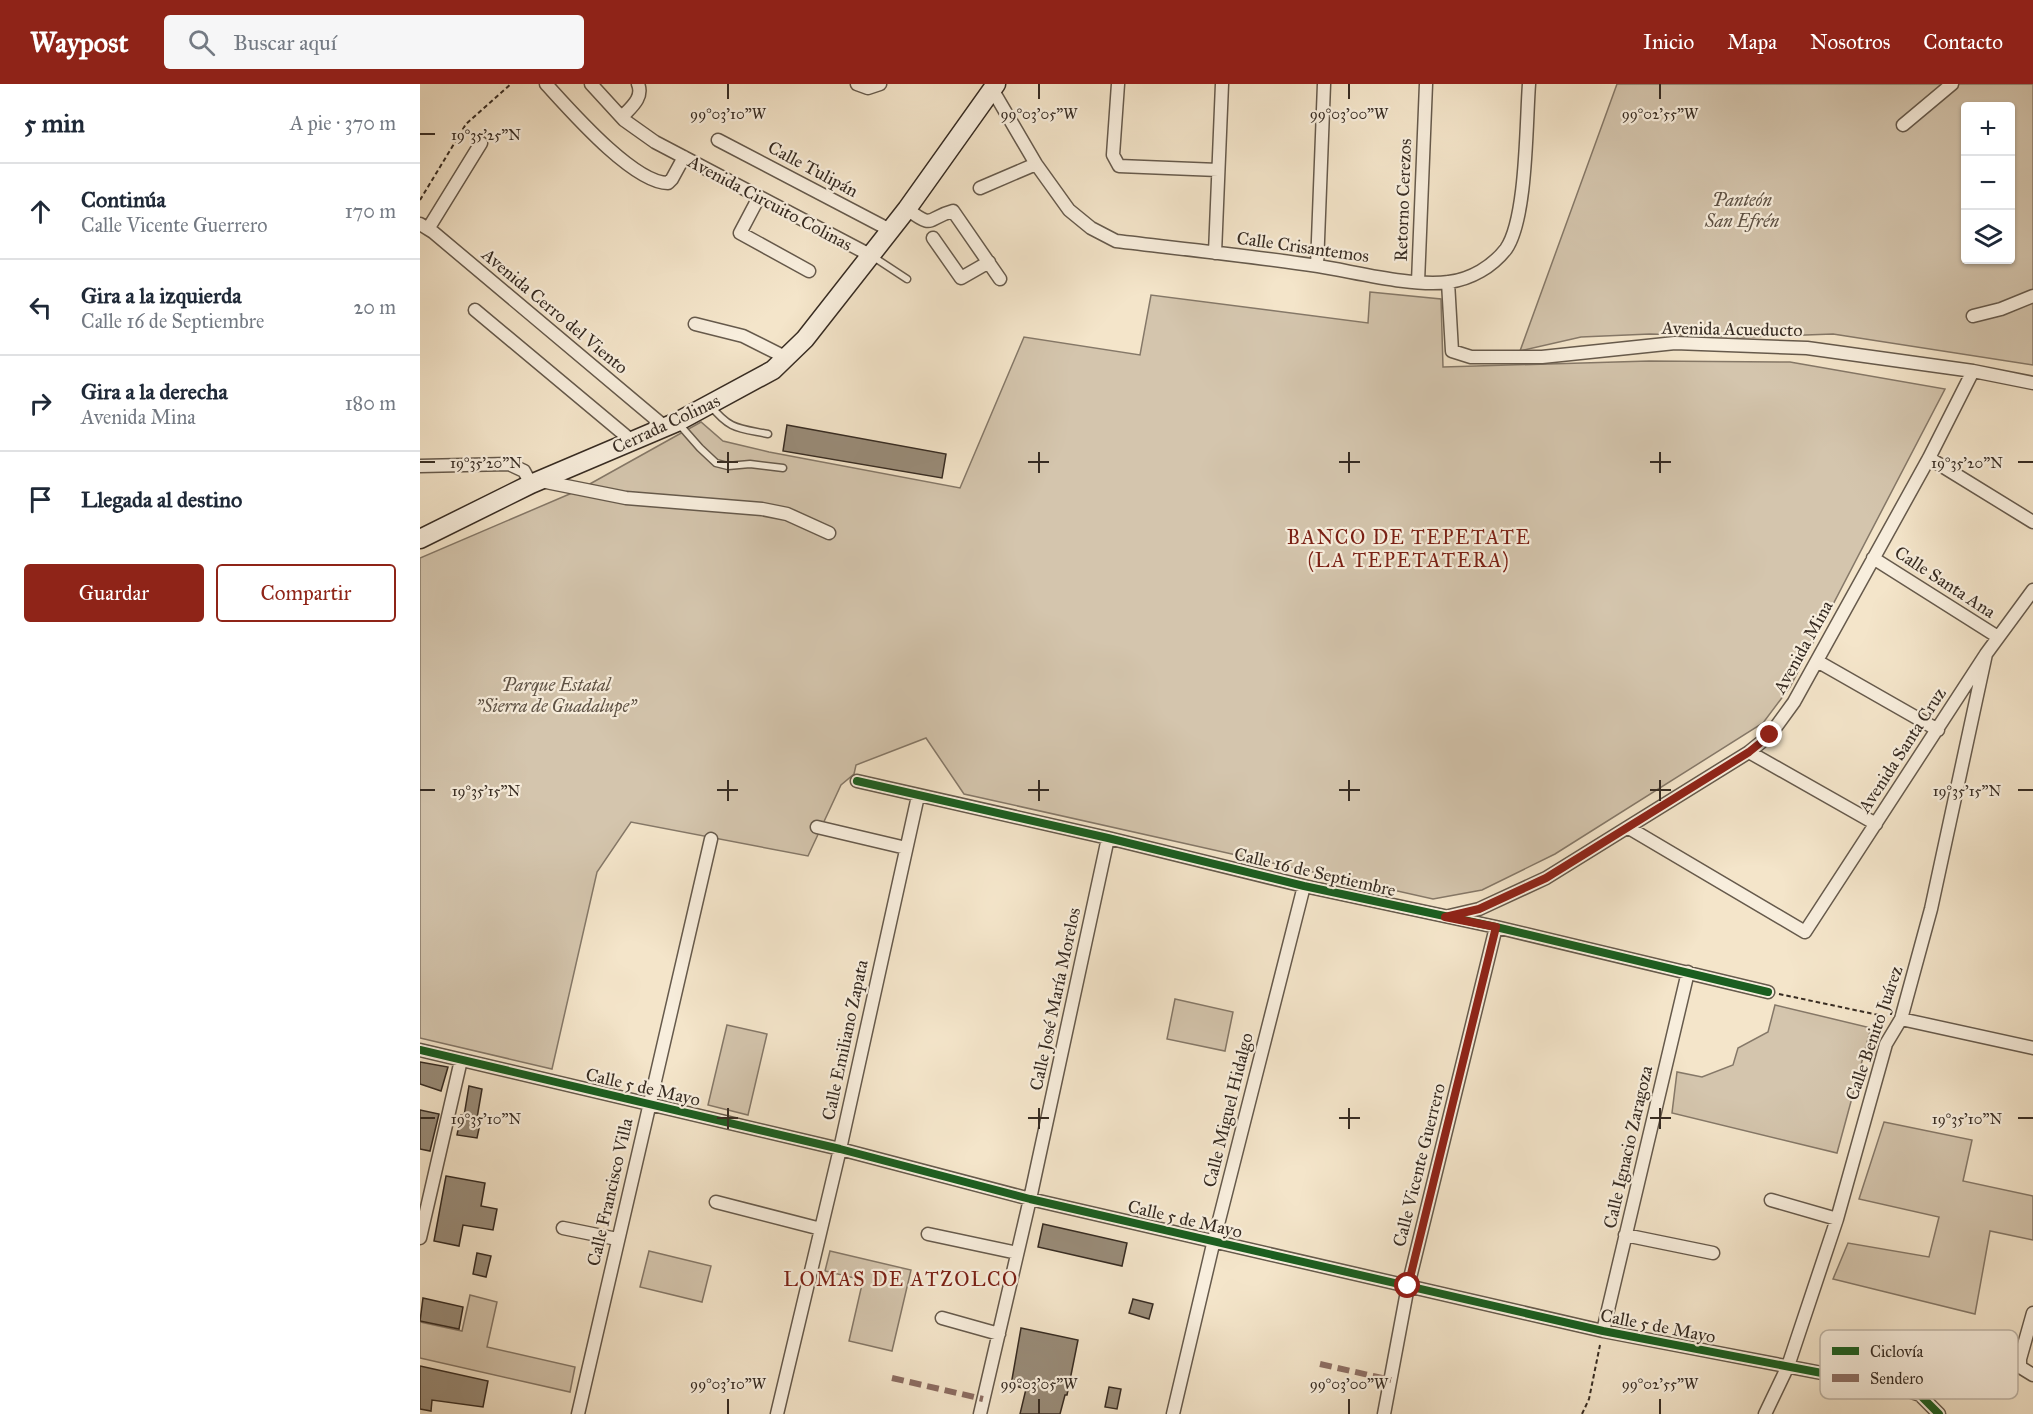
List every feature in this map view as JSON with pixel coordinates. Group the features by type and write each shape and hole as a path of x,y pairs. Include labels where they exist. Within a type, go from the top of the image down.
{"main road":[{"name":"Avenida Circuito Colinas","path":"870,255 908,209 994,87"},
{"name":"Cerrada Colinas","path":"420,539 535,482 671,425 773,370 805,339 870,255"}],"street":[{"path":"546,84 600,142 648,177 660,183 668,183 684,158"},
{"name":"Avenida Circuito Colinas","path":"591,84 622,117 655,142 870,255"},
{"path":"622,117 640,97 641,90 638,84"},
{"path":"857,84 868,88 880,84"},
{"path":"1118,84 1113,155 1119,165 1218,170"},
{"path":"1215,253 1221,84"},
{"path":"1317,266 1324,84"},
{"name":"Retorno Cerezos","path":"1418,282 1426,84"},
{"name":"Calle Crisantemos","path":"994,87 1036,164 1070,210 1091,228 1116,241 1317,266 1418,282 1448,282 1468,278 1487,268 1506,248 1514,231 1521,208 1529,84"},
{"path":"1903,125 1952,84"},
{"name":"Calle Tulipán","path":"718,140 890,230"},
{"path":"424,226 481,143"},
{"path":"980,188 1036,164"},
{"path":"759,197 741,233 809,271"},
{"path":"908,209 924,222 933,222 953,211 1000,279"},
{"name":"Avenida Cerro del Viento","path":"424,226 671,425"},
{"path":"933,238 961,278 989,262"},
{"name":"Avenida Acueducto","path":"1448,282 1452,351 1471,357 1542,357 1687,344 1806,348 1973,371"},
{"path":"1973,316 2001,309 2033,296"},
{"path":"476,310 632,441"},
{"path":"695,324 743,336 787,358"},
{"path":"1973,371 2033,383"},
{"name":"Avenida Mina","path":"1445,917 1479,909 1546,878 1749,752 1770,735 1794,702 1817,661 1929,458 1973,371"},
{"path":"1929,458 2033,522"},
{"path":"420,466 509,464 524,471 535,482 626,498 762,509 787,514 829,533"},
{"name":"Calle Santa Ana","path":"1873,558 1998,637"},
{"name":"Avenida Santa Cruz","path":"1629,828 1805,932 1986,654 2033,590"},
{"name":"Calle Benito Juárez","path":"1765,1414 1788,1366 1836,1218 1886,1044 1901,1019 1931,909 1986,654"},
{"path":"1817,661 1938,730"},
{"path":"1749,752 1876,824"},
{"name":"Calle 16 de Septiembre","path":"857,781 1108,838 1304,886 1496,927 1768,992"},
{"name":"Calle Emiliano Zapata","path":"777,1414 840,1149 918,796"},
{"path":"817,827 906,848"},
{"name":"Calle José María Morelos","path":"980,1414 1030,1199 1108,838"},
{"name":"Calle Francisco Villa","path":"578,1414 711,839"},
{"name":"Calle Miguel Hidalgo","path":"1173,1414 1214,1240 1304,886"},
{"name":"Calle Vicente Guerrero","path":"1384,1414 1408,1286 1496,927"},
{"name":"Calle Ignacio Zaragoza","path":"1603,1331 1688,972"},
{"path":"1901,1019 2033,1048"},
{"name":"Calle 5 de Mayo","path":"420,1050 840,1149 1030,1199 1603,1331 1820,1372"},
{"path":"420,1238 461,1060"},
{"path":"1771,1200 1836,1218"},
{"path":"716,1202 821,1229"},
{"path":"563,1228 617,1239"},
{"path":"928,1234 1017,1253"},
{"path":"1625,1235 1713,1253"},
{"path":"2033,1313 2020,1359 2020,1367 2033,1375"},
{"path":"942,1318 999,1334"},
{"name":"Calle 5 de Mayo","path":"1924,1399 1939,1414"}],"lane":[{"path":"870,255 907,279"},
{"path":"710,405 719,417 731,426 768,435"},
{"path":"671,425 716,463 728,466 750,464 783,468"}],"path":[{"path":"420,200 466,124 511,84"},
{"path":"1768,992 1901,1019"},
{"path":"1582,1414 1589,1399 1603,1331"}],"green space":[{"name":"Panteón San Efrén","path":"1617,84 2033,84 2033,365 1833,334 1746,337 1650,334 1581,337 1520,351"},
{"name":"Parque Estatal \"Sierra de Guadalupe\"","path":"1370,292 1441,299 1443,367 1649,361 1790,362 1945,389 1790,687 1763,723 1555,854 1482,890 1433,899 964,794 926,738 856,765 854,774 841,785 808,856 631,822 597,872 552,1069 420,1038 420,558 579,490 701,422 723,441 769,452 960,488 1024,337 1140,355 1151,295 1368,323"},
{"path":"1175,999 1233,1012 1225,1051 1167,1039"},
{"path":"1775,1005 1871,1028 1837,1153 1672,1113 1677,1072 1702,1077 1733,1065 1738,1048 1768,1032"},
{"path":"727,1025 767,1034 748,1115 708,1105"},
{"path":"1884,1122 1972,1140 1963,1181 2033,1196 2033,1240 1990,1231 1975,1314 1833,1279 1848,1243 1929,1257 1939,1217 1859,1199"},
{"path":"649,1251 711,1266 702,1302 640,1287"},
{"path":"830,1251 911,1270 892,1351 849,1341 863,1280 825,1271"},
{"path":"470,1295 497,1302 487,1347 575,1367 570,1392 420,1358 420,1322 462,1331"}],"building":[{"path":"787,425 946,454 942,478 783,451"},
{"path":"420,1062 448,1067 441,1091 420,1084"},
{"path":"469,1086 482,1089 477,1118 481,1119 477,1138 457,1135 461,1115 464,1116"},
{"path":"420,1110 439,1114 430,1151 420,1149"},
{"path":"446,1176 485,1183 481,1206 497,1209 493,1230 463,1225 459,1246 434,1241"},
{"path":"1043,1224 1127,1243 1122,1266 1038,1247"},
{"path":"477,1253 491,1256 486,1277 473,1274"},
{"path":"423,1298 463,1307 459,1329 420,1321"},
{"path":"1133,1299 1153,1304 1149,1319 1129,1313"},
{"path":"1021,1328 1078,1340 1067,1395 1065,1395 1060,1414 1020,1414 1026,1389 1011,1385"},
{"path":"420,1366 488,1381 483,1407 432,1400 431,1411 420,1409"},
{"path":"1109,1387 1121,1389 1117,1409 1105,1407"}],"marked path":[{"path":"1320,1364 1391,1380"},
{"path":"892,1378 983,1399"}],"cycle path":[{"path":"857,781 1108,838 1304,886 1496,927 1768,992"},
{"path":"420,1050 840,1149 1030,1199 1603,1331 1820,1373"},
{"path":"1924,1399 1939,1414"}],"district":[{"name":"BANCO DE TEPETATE (LA TEPETATERA)","path":"1409,548"},
{"name":"LOMAS DE ATZOLCO","path":"901,1279"}],"route":[{"path":"1408,1286 1496,927 1445,917 1479,909 1546,878 1749,752 1770,735"}]}
